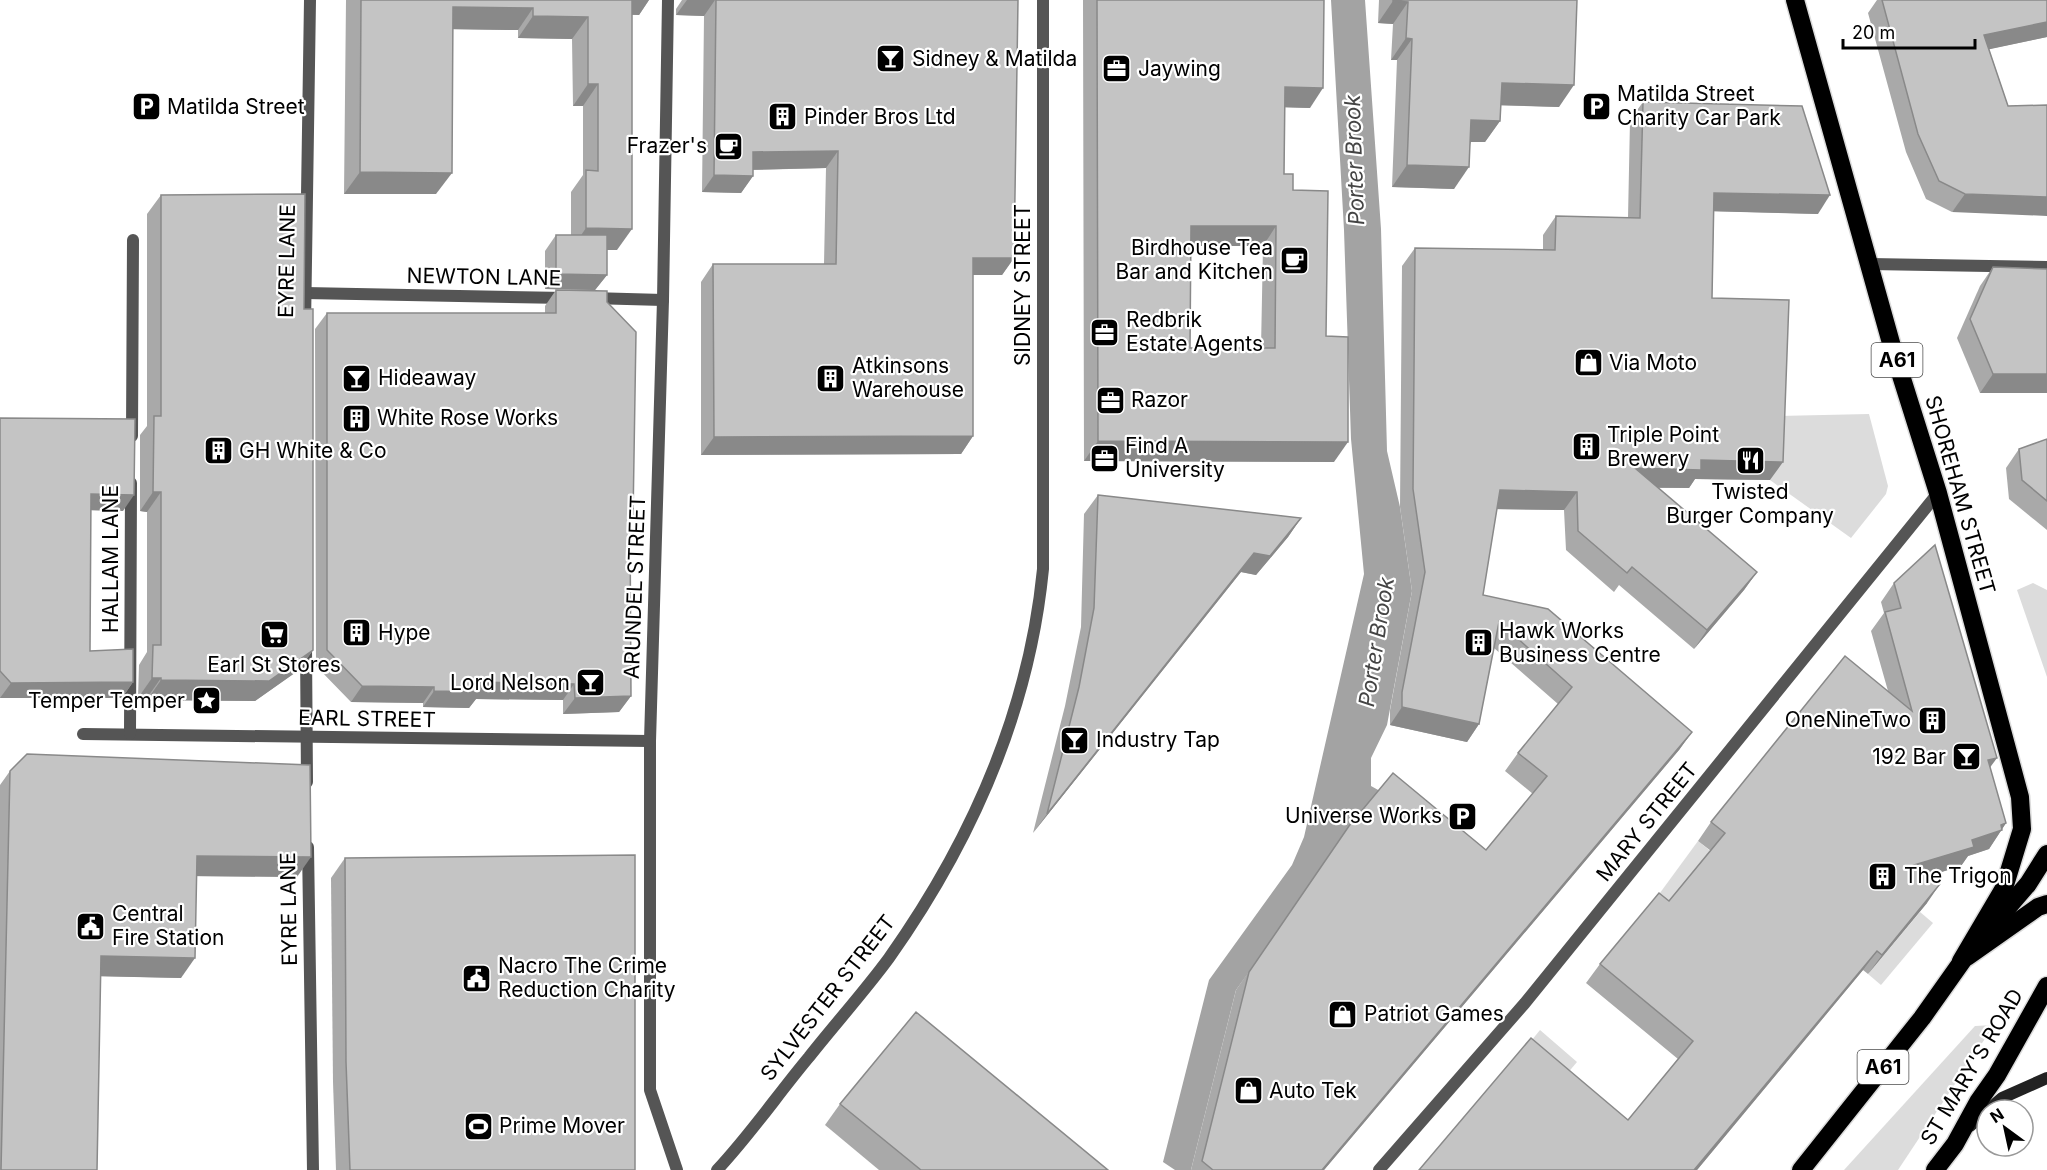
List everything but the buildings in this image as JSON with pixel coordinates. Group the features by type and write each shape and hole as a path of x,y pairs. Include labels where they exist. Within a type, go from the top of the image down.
{"highway":[{"name":"SHOREHAM STREET","path":"1795,0 1893,350 1938,493 2015,770 2022,829 2004,888 1961,961"},
{"name":"A61","path":"1801,1170 1922,1018 1961,961 2028,884 2047,854"},
{"name":"A61","path":"1961,961 2038,907 2047,904"},
{"name":"ST MARY'S ROAD","path":"1935,1170 1955,1144 2047,986"}],"street":[{"name":"EYRE LANE","path":"305,340 310,0"},
{"name":"ARUNDEL STREET","path":"668,0 663,300 650,741 650,1089 677,1170"},
{"name":"SIDNEY STREET","path":"1043,0 1043,569"},
{"path":"132,452 133,240"},
{"path":"1870,264 2047,267"},
{"name":"NEWTON LANE","path":"305,293 663,300"},
{"name":"HALLAM LANE","path":"130,734 131,476"},
{"name":"MARY STREET","path":"1379,1170 1525,1003 1938,493"},
{"name":"SYLVESTER STREET","path":"717,1170 888,959 952,860 979,806 1010,725 1031,650 1043,569"},
{"path":"306,633 307,799"},
{"name":"EARL STREET","path":"83,734 306,739 650,741"},
{"name":"EYRE LANE","path":"308,834 313,1170"},
{"path":"1955,1144 1981,1114 2002,1098 2047,1078"}],"shaded area":[{"path":"1869,414 1888,486 1886,494 1851,538 1770,480 1772,416"},
{"path":"2033,583 2047,590 2047,677 2017,590"},
{"path":"1698,841 1763,894 1656,921 1646,912"},
{"path":"1920,912 1933,923 1881,985 1868,974"},
{"path":"1994,1025 1898,1170 1844,1170 1975,1026"},
{"path":"1540,1030 1577,1062 1555,1088 1518,1057"}],"water":[{"name":"Porter Brook","path":"1331,0 1365,0 1381,229 1387,451 1400,507 1412,591 1387,725 1371,758 1371,786 1380,791 1236,990 1191,1170 1175,1170 1163,1162 1209,980 1292,865 1304,837 1364,574 1351,439 1344,230"}],"place":[{"name":"Sidney & Matilda","path":"891,59"},
{"name":"Jaywing","path":"1117,69"},
{"name":"Matilda Street Charity Car Park","path":"1596,106"},
{"name":"Matilda Street","path":"146,107"},
{"name":"Pinder Bros Ltd","path":"783,117"},
{"name":"Frazer's","path":"728,146"},
{"name":"Birdhouse Tea Bar and Kitchen","path":"1294,260"},
{"name":"Redbrik Estate Agents","path":"1105,332"},
{"name":"Via Moto","path":"1588,363"},
{"name":"Hideaway","path":"357,378"},
{"name":"Atkinsons Warehouse","path":"831,378"},
{"name":"Razor","path":"1110,400"},
{"name":"White Rose Works","path":"356,418"},
{"name":"Triple Point Brewery","path":"1586,447"},
{"name":"GH White & Co","path":"218,451"},
{"name":"Find A University","path":"1104,458"},
{"name":"Twisted Burger Company","path":"1750,461"},
{"name":"Hype","path":"357,633"},
{"name":"Earl St Stores","path":"274,634"},
{"name":"Hawk Works Business Centre","path":"1478,643"},
{"name":"Lord Nelson","path":"591,683"},
{"name":"Temper Temper","path":"206,701"},
{"name":"OneNineTwo","path":"1932,720"},
{"name":"Industry Tap","path":"1075,740"},
{"name":"192 Bar","path":"1967,757"},
{"name":"Universe Works","path":"1463,816"},
{"name":"The Trigon","path":"1883,876"},
{"name":"Central Fire Station","path":"91,926"},
{"name":"Nacro The Crime Reduction Charity","path":"477,978"},
{"name":"Patriot Games","path":"1343,1014"},
{"name":"Auto Tek","path":"1248,1091"},
{"name":"Prime Mover","path":"478,1126"}]}
